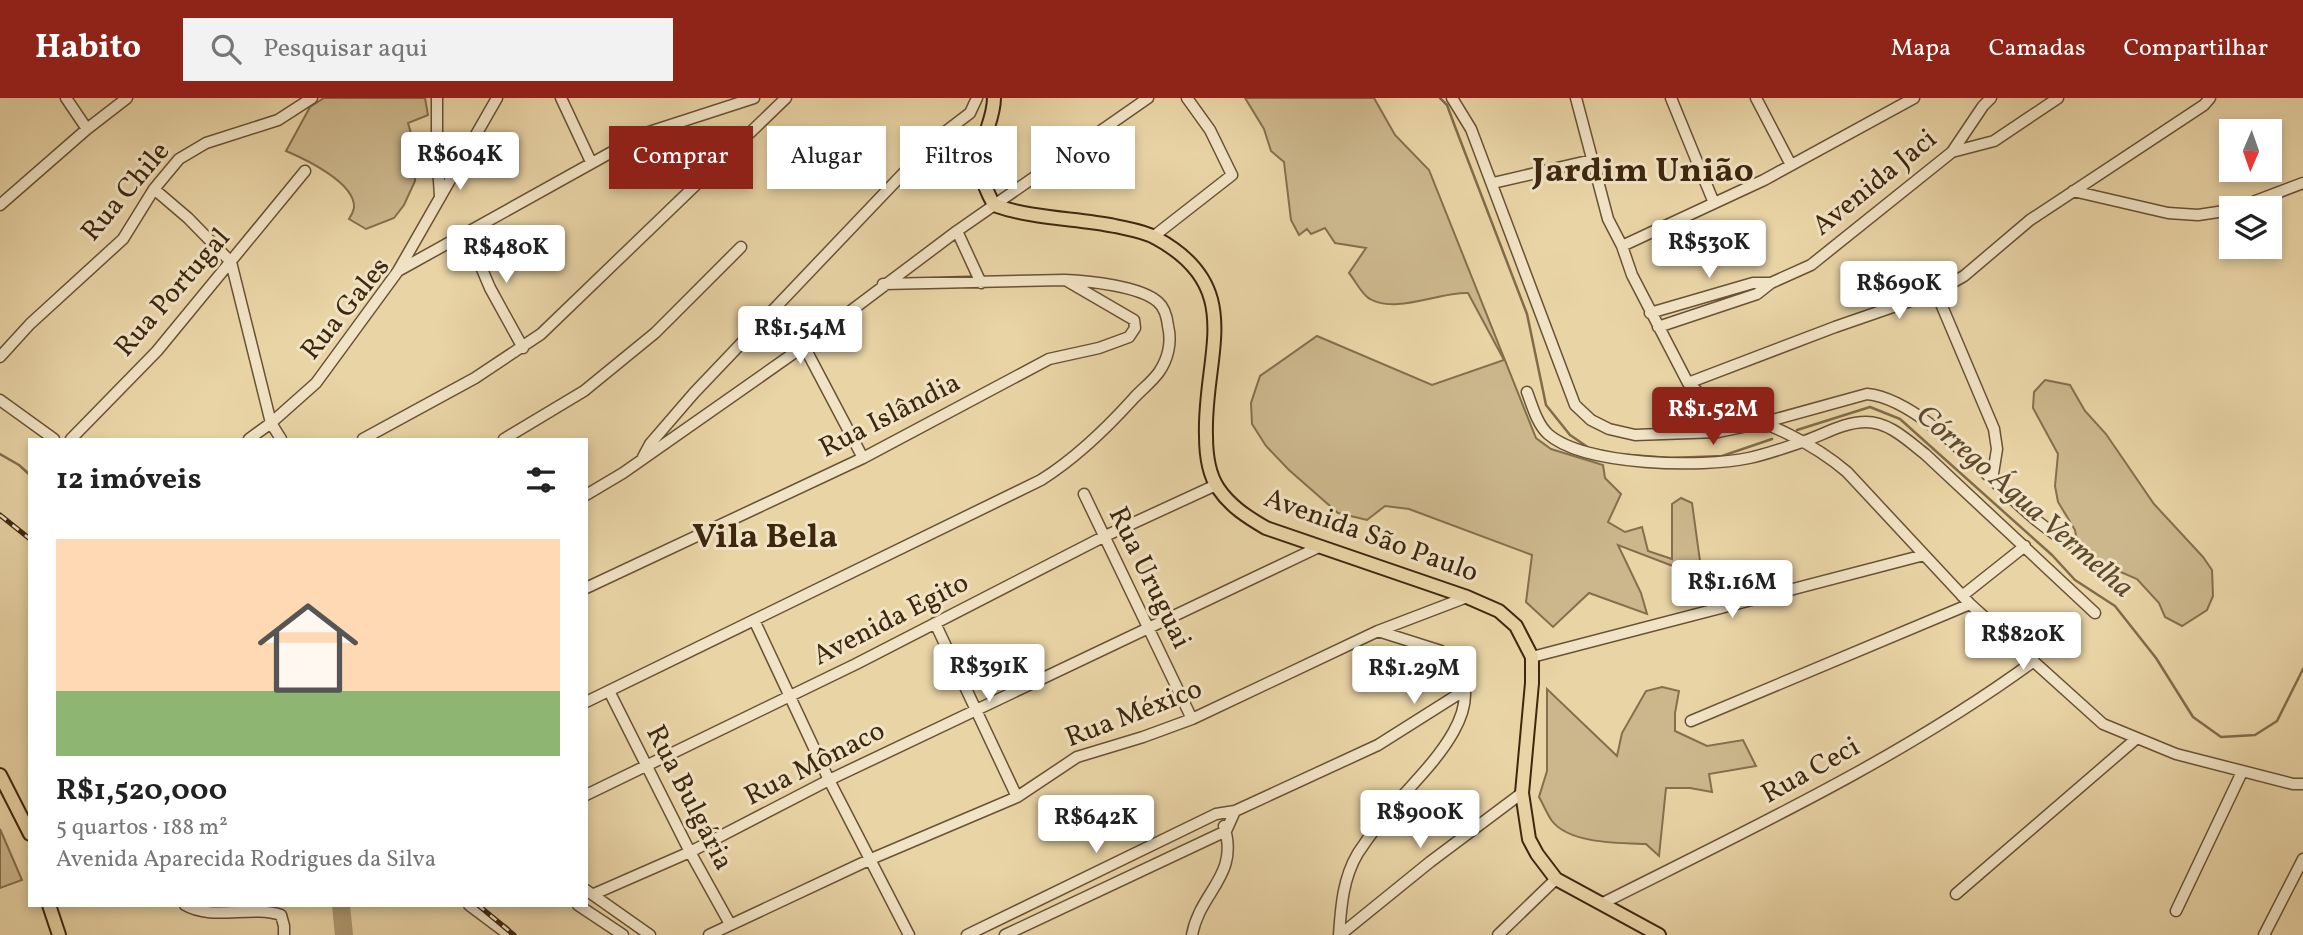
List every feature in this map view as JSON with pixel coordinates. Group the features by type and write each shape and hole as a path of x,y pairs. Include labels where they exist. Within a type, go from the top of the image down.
{"main road":[{"path":"993,98 991,118 979,160 980,176 995,205"},
{"name":"Avenida São Paulo","path":"995,205 1011,211 1103,224 1154,236 1193,263 1212,298 1215,337 1205,429 1206,456 1216,485 1242,514 1266,528 1467,597 1499,611 1516,626 1532,657 1522,793 1529,839 1556,879 1659,935"},
{"path":"0,775 28,830"},
{"path":"50,907 59,935"}],"street":[{"path":"66,98 87,129"},
{"path":"0,205 127,98"},
{"name":"Rua Chile","path":"0,357 30,324 123,239 154,189 179,159 206,143 278,120 313,98"},
{"path":"437,98 440,197"},
{"path":"398,271 498,98"},
{"path":"561,98 590,162"},
{"name":"Rua Gales","path":"250,438 271,423 326,372 398,271 646,133 754,98"},
{"path":"365,438 475,378 523,348 557,320 786,98"},
{"path":"641,460 650,444 694,393 936,139 970,113 977,98"},
{"path":"588,494 641,460 804,345 957,231 1148,98"},
{"path":"1154,236 1232,175 1210,130 1187,98"},
{"path":"1452,98 1471,129 1493,183 1576,405 1591,420 1609,429 1635,435 1717,432 1762,423 1867,394 1879,395 1892,399 1928,422 2030,516 2067,543"},
{"path":"1576,98 1608,219 1650,313 1688,383 1708,401 1806,441 1827,454 1970,604 2103,724 2176,754 2242,772 2303,784"},
{"path":"1671,98 1714,203"},
{"path":"1757,98 1791,165"},
{"path":"1622,246 1791,165 1914,98"},
{"name":"Avenida Jaci","path":"1658,327 1757,294 1771,283 1811,265 1952,152 1991,98"},
{"path":"1952,152 1994,141 2058,98"},
{"path":"1688,383 1835,327 1937,292 1964,276 2030,220 2210,98"},
{"path":"1493,183 1592,160"},
{"name":"Rua Portugal","path":"72,438 157,351 305,171"},
{"path":"2269,196 2303,183"},
{"path":"154,189 188,218 231,262 271,423 280,438"},
{"path":"2074,191 2168,213 2198,215 2219,212"},
{"path":"957,231 981,283"},
{"path":"467,234 490,288 523,348"},
{"path":"506,438 584,391 655,333 741,247"},
{"path":"588,701 1041,481 1068,463 1111,422 1159,371 1168,352 1171,336 1164,308 1157,300 1111,285 1065,280 884,284"},
{"name":"Rua Islândia","path":"588,587 863,458 1049,359 1099,348 1129,337 1134,332 1134,320 1065,280"},
{"name":"Avenida Jaci","path":"1650,313 1753,283 1771,283"},
{"path":"1937,292 1994,429 1997,449 1992,480"},
{"path":"804,345 863,458"},
{"path":"1527,391 1546,432 1562,444 1590,454 1664,463 1710,463 1749,458 1806,441 1842,426 1864,421 1879,423 1897,432 1925,454 2095,613"},
{"path":"0,400 53,438"},
{"path":"1708,401 1717,432"},
{"name":"Avenida Egito","path":"588,794 856,664 1103,537 1216,485"},
{"name":"Rua Uruguai","path":"1084,494 1192,719"},
{"name":"Rua Mônaco","path":"590,892 690,852 830,780 1321,546"},
{"path":"1962,596 2025,547"},
{"path":"1532,657 1924,555"},
{"name":"Rua México","path":"709,935 871,859 1017,797 1077,757 1192,719 1378,631 1467,597"},
{"path":"1691,721 1970,604"},
{"path":"754,620 830,780 909,935"},
{"path":"935,623 1017,797"},
{"path":"1340,935 1346,878 1357,855 1374,829 1441,752 1459,720 1465,690 1461,673 1445,653 1378,631"},
{"name":"Rua Ceci","path":"1601,904 1809,799 1907,743 2034,661"},
{"path":"967,935 1216,814 1235,811 1378,745 1465,690"},
{"name":"Rua Bulgária","path":"609,691 730,925"},
{"path":"1956,894 2137,738"},
{"path":"2176,911 2242,772"},
{"path":"1340,935 1430,862 1522,793"},
{"path":"1005,935 1226,831 1235,811"},
{"path":"1192,935 1196,920 1227,865 1230,852 1226,831 1216,814"},
{"path":"2264,935 2303,859"},
{"path":"1498,935 1556,879"},
{"path":"1065,887 1071,904"},
{"path":"590,892 650,935"},
{"path":"188,907 207,911 268,911 281,915 284,935"},
{"path":"472,907 505,932"},
{"path":"581,907 623,935"}],"shaded area":[{"path":"324,98 425,98 428,115 408,123 417,154 415,181 404,205 394,218 366,229 349,219 354,208 347,190 328,173 286,151 310,107"},
{"path":"1245,98 1374,98 1395,135 1429,170 1536,438 1551,449 1603,465 1605,478 1621,494 1608,522 1625,532 1642,527 1648,551 1672,559 1672,504 1681,498 1692,503 1700,561 1686,571 1618,545 1641,593 1647,614 1589,593 1553,627 1526,602 1532,555 1409,509 1385,506 1367,520 1338,513 1266,446 1252,424 1251,403 1260,376 1317,336 1432,385 1504,360 1468,293 1404,303 1380,303 1367,297 1349,273 1366,248 1335,243 1325,228 1311,234 1307,229 1299,235 1291,220 1284,162 1271,151 1264,129"},
{"path":"2045,380 2070,385 2085,411 2106,434 2154,504 2212,570 2213,596 2207,610 2182,626 2165,617 2159,603 2137,579 2088,558 2078,546 2075,530 2058,502 2055,486 2058,454 2033,408 2034,392"},
{"path":"1662,687 1679,691 1675,731 1707,746 1743,740 1756,766 1709,774 1712,792 1666,788 1659,856 1646,844 1596,841 1560,829 1552,821 1539,797 1547,771 1547,689 1617,756 1622,733 1646,691"},
{"path":"0,829 22,880 0,888"}],"waterway":[{"name":"Córrego Água Vermelha","path":"1440,98 1447,105 1527,314 1546,405 1570,435 1589,448 1616,454 1671,458 1722,456 1772,439"},
{"name":"Córrego Água Vermelha","path":"1797,430 1870,407 1900,419 2052,555 2075,580 2115,606 2156,658 2193,717 2221,737 2255,735 2277,721 2303,669"},
{"path":"0,454 28,473"},
{"path":"341,907 344,935"}],"railway":[{"path":"0,515 28,537"},
{"path":"480,907 514,935"}],"district":[{"name":"Jardim União","path":"1643,172"},
{"name":"Vila Bela","path":"765,538"}]}
